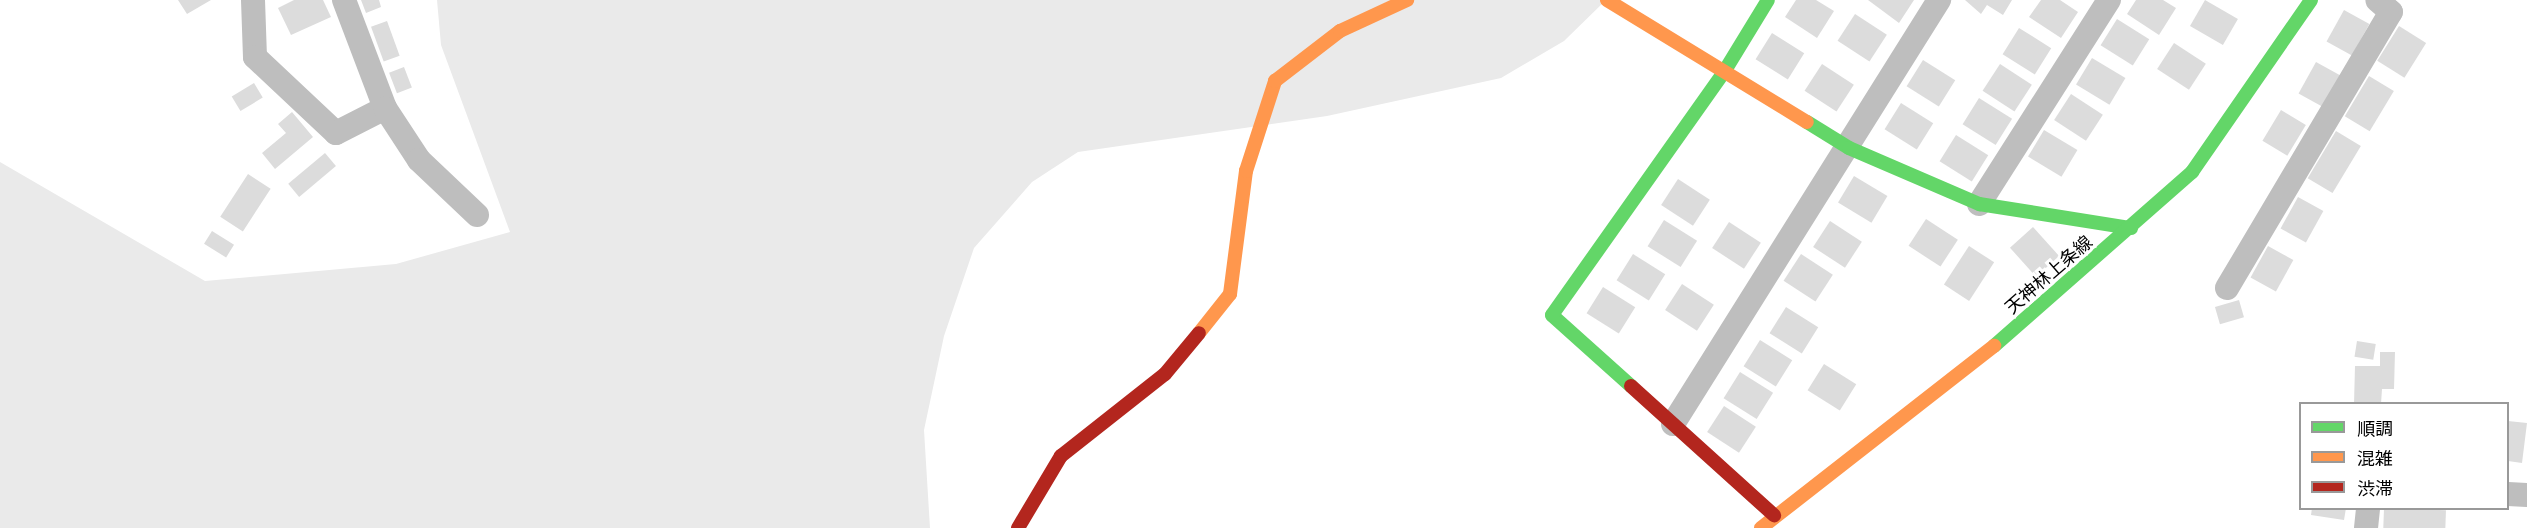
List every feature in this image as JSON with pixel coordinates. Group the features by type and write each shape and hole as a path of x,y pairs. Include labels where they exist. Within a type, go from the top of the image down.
{"street":[{"path":"253,0 255,57 336,133 385,108"},
{"path":"344,0 385,108 419,160 477,215"},
{"path":"1018,528 1061,456 1166,374 1230,294 1246,171 1275,81 1340,31 1407,0"},
{"path":"1607,0 1849,148 1979,204 2131,228"},
{"path":"1768,0 1724,72 1552,315 1774,515"},
{"path":"1673,424 1849,148 1938,0"},
{"path":"1979,204 2109,0"},
{"name":"天神林上条線","path":"1761,528 1774,515 2030,318 2192,172 2311,0"},
{"path":"2228,288 2391,12 2377,0"},
{"path":"2509,494 2527,495"},
{"path":"2366,528 2368,510"}],"shaded area":[{"path":"437,0 1606,0 1564,41 1501,78 1327,116 1078,152 1032,182 974,248 944,336 924,430 930,528 0,528 0,162 205,281 396,264 510,232 441,45"}],"building":[{"path":"178,0 211,0 187,14"},
{"path":"294,0 323,0 331,17 291,35 278,8"},
{"path":"361,0 379,0 381,7 366,13"},
{"path":"1796,0 1816,0 1834,11 1817,38 1785,17"},
{"path":"1868,0 1914,0 1899,23"},
{"path":"1965,0 2012,0 2003,15 1987,5 1981,14"},
{"path":"2041,0 2060,0 2078,12 2061,38 2029,17"},
{"path":"2136,0 2163,0 2176,8 2159,35 2127,14"},
{"path":"2205,0 2238,19 2223,45 2190,26"},
{"path":"2344,10 2369,24 2352,56 2327,41"},
{"path":"1855,14 1887,35 1869,62 1838,41"},
{"path":"2117,19 2149,39 2133,65 2101,45"},
{"path":"387,21 400,56 384,62 371,27"},
{"path":"2399,26 2426,43 2404,78 2377,61"},
{"path":"2019,28 2051,48 2035,74 2003,54"},
{"path":"1772,33 1804,53 1788,79 1756,59"},
{"path":"2174,43 2206,64 2189,90 2157,69"},
{"path":"2092,58 2125,78 2109,105 2076,85"},
{"path":"1923,60 1955,80 1939,106 1907,86"},
{"path":"2316,62 2341,76 2324,108 2299,93"},
{"path":"1822,64 1854,85 1836,112 1805,91"},
{"path":"2000,64 2032,85 2014,112 1983,91"},
{"path":"404,67 412,88 397,93 389,73"},
{"path":"2369,76 2394,91 2370,131 2345,116"},
{"path":"254,83 263,98 240,111 232,96"},
{"path":"2071,94 2103,115 2086,141 2054,120"},
{"path":"1979,98 2012,119 1996,145 1963,124"},
{"path":"1901,103 1933,123 1917,149 1885,129"},
{"path":"2281,110 2306,125 2287,156 2262,141"},
{"path":"292,112 313,137 275,169 262,153 286,133 278,124"},
{"path":"2044,130 2077,150 2061,177 2028,157"},
{"path":"2336,131 2361,146 2333,193 2308,178"},
{"path":"1956,135 1988,155 1972,181 1940,161"},
{"path":"325,153 336,166 299,197 288,184"},
{"path":"248,174 271,189 243,231 220,217"},
{"path":"1854,176 1887,196 1871,223 1838,203"},
{"path":"1678,179 1710,200 1693,226 1661,205"},
{"path":"2298,197 2323,211 2306,243 2281,228"},
{"path":"1926,219 1958,240 1940,267 1909,246"},
{"path":"1664,220 1697,241 1681,267 1648,246"},
{"path":"1830,221 1862,242 1845,268 1813,247"},
{"path":"1729,222 1761,243 1744,269 1712,248"},
{"path":"2033,227 2059,256 2036,277 2010,248"},
{"path":"212,231 234,245 226,257 204,244"},
{"path":"1969,246 1994,262 1969,301 1944,285"},
{"path":"2268,246 2293,260 2276,292 2251,277"},
{"path":"1633,254 1665,274 1649,300 1617,280"},
{"path":"1801,254 1833,275 1815,302 1784,281"},
{"path":"1682,284 1714,305 1697,331 1665,310"},
{"path":"1603,287 1635,307 1619,333 1587,313"},
{"path":"2239,300 2244,317 2220,324 2215,307"},
{"path":"1786,307 1818,327 1802,353 1770,333"},
{"path":"1760,340 1792,360 1776,386 1744,366"},
{"path":"2357,341 2376,344 2373,360 2354,357"},
{"path":"2380,352 2395,352 2394,389 2382,389 2381,402 2354,402 2355,366 2380,366"},
{"path":"1824,364 1856,384 1840,410 1808,390"},
{"path":"1740,372 1773,393 1757,419 1724,398"},
{"path":"1724,406 1756,427 1739,453 1707,432"},
{"path":"2509,421 2527,423 2522,463 2509,461"},
{"path":"2312,510 2346,510 2344,520 2311,515"},
{"path":"2384,510 2446,510 2445,528 2383,528"}],"traffic: fast":[{"path":"1631,386 1552,315 1724,72 1768,0"},
{"path":"1994,346 2192,172 2311,0"},
{"path":"1807,122 1849,148 1979,204 2131,228"}],"traffic: slow":[{"path":"1199,333 1230,294 1246,171 1275,81 1340,31 1407,0"},
{"path":"1607,0 1807,122"},
{"path":"1761,528 1994,346"}],"traffic: jam":[{"path":"1018,528 1061,456 1165,374 1199,333"},
{"path":"1631,386 1774,515"}]}
